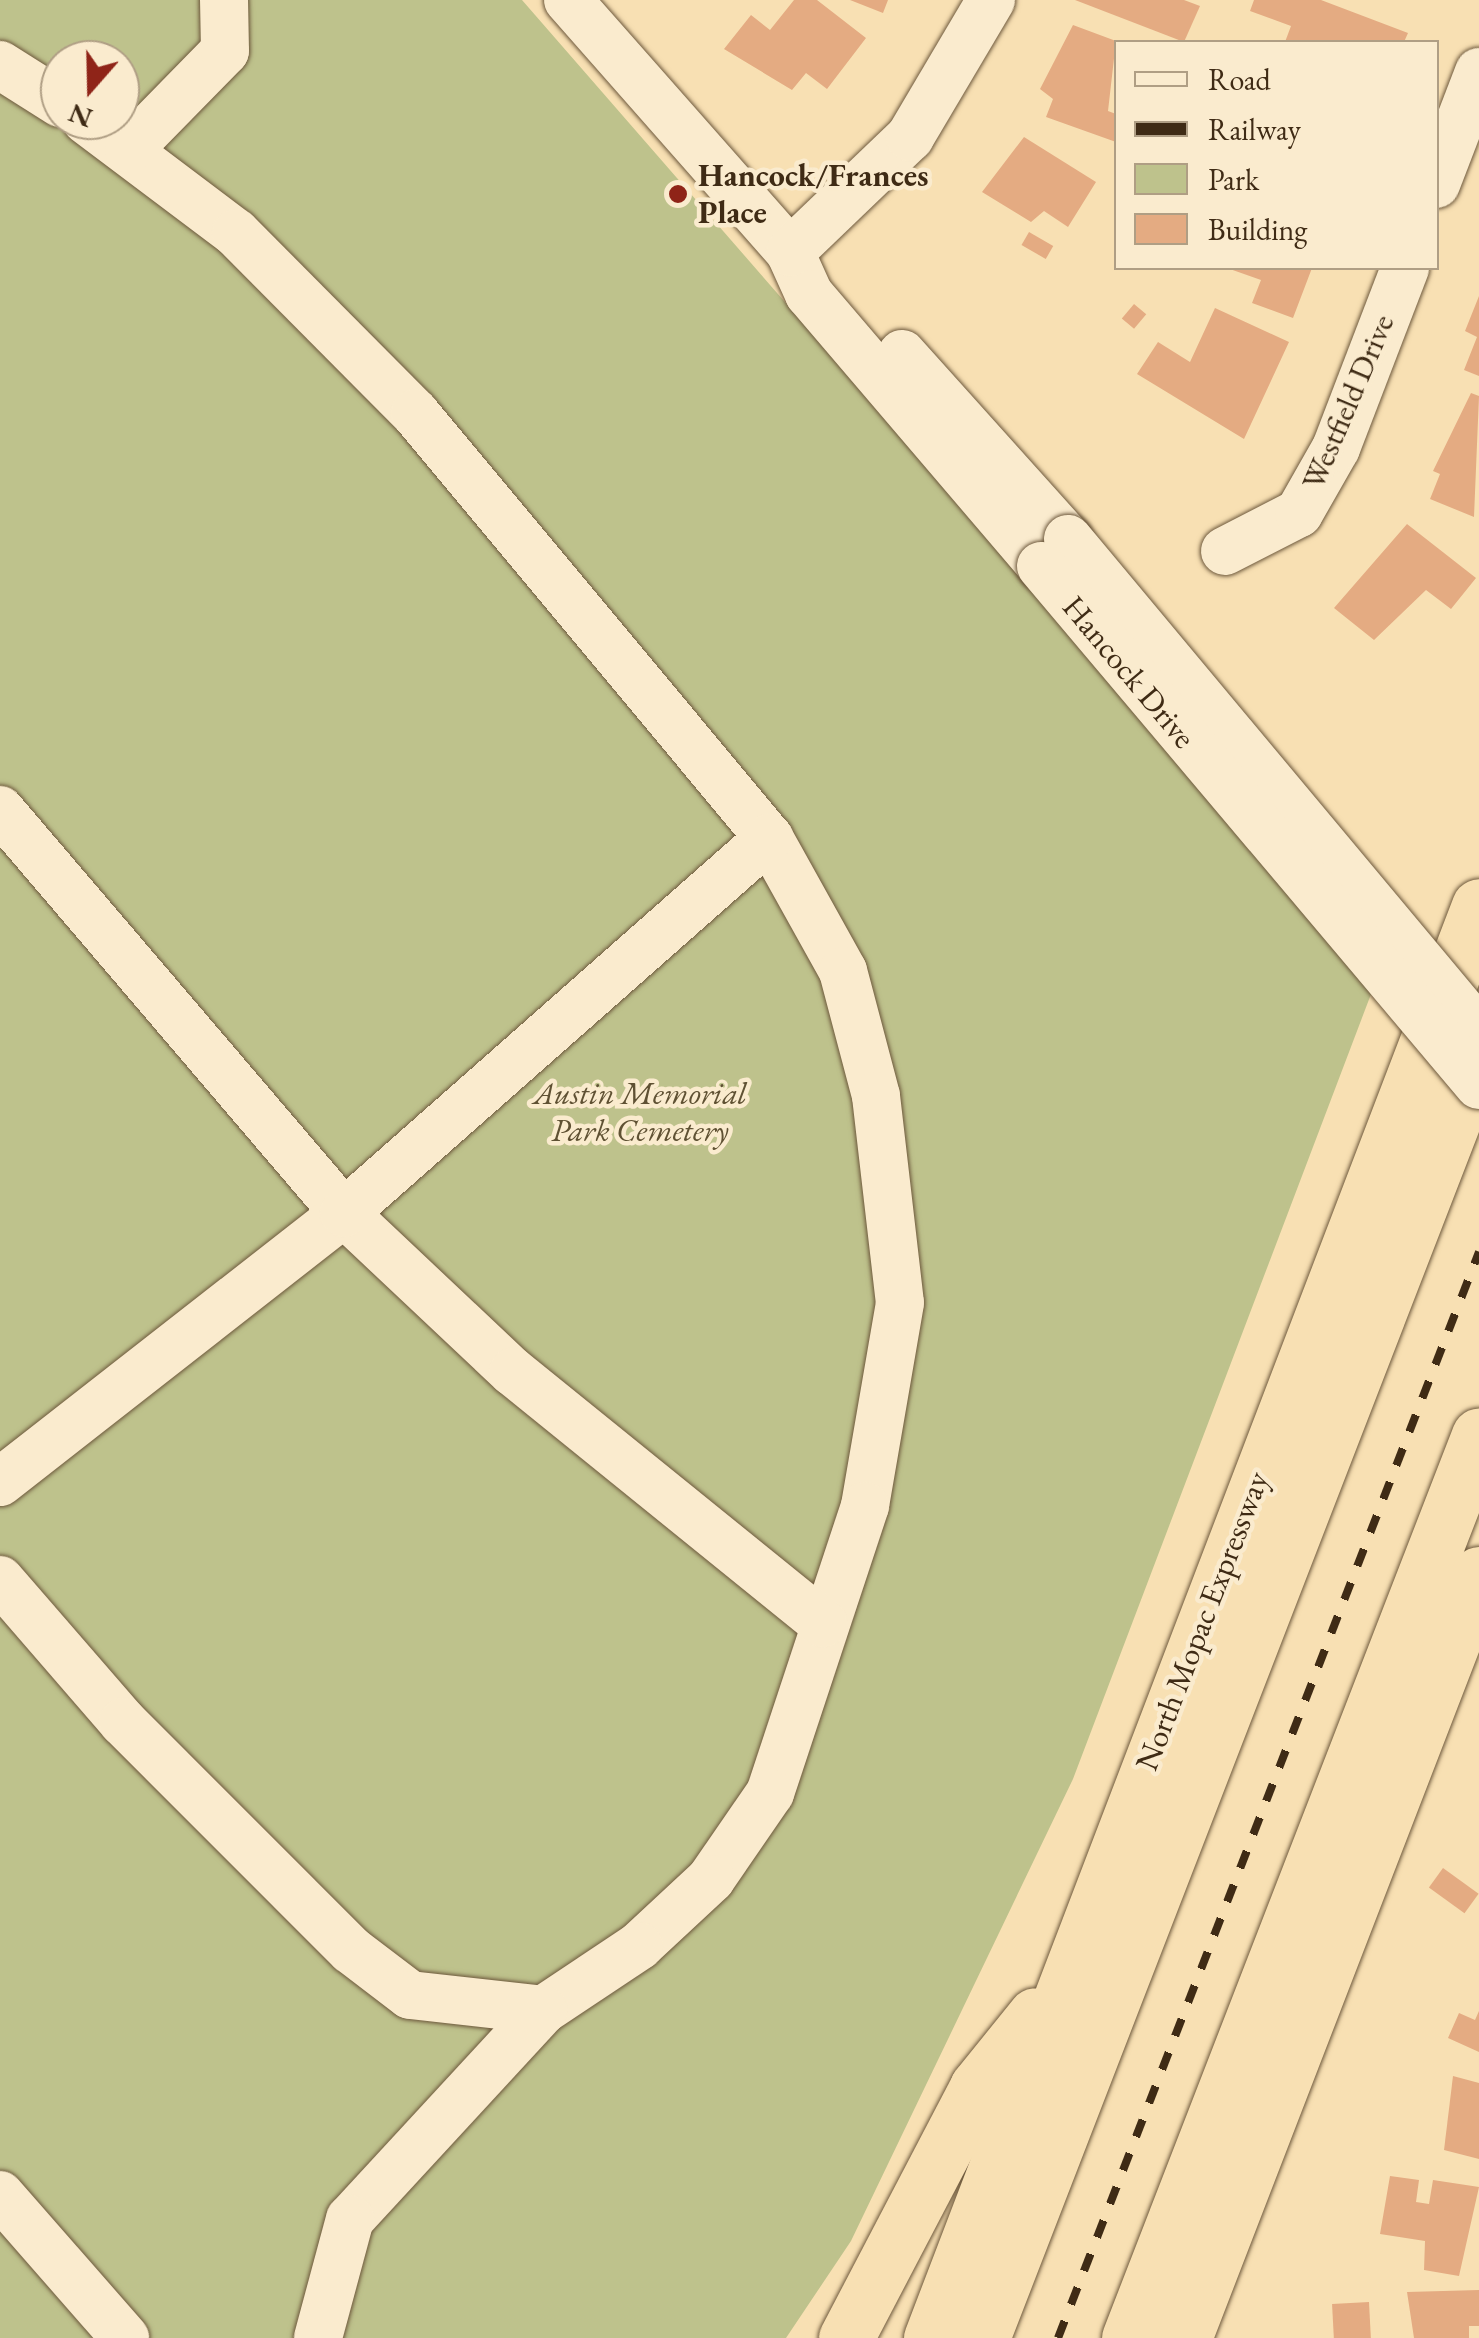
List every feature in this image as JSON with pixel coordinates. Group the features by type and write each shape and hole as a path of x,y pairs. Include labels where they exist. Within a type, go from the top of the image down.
{"highway":[{"name":"North Mopac Expressway","path":"931,2338 1064,1977 1479,906"},
{"path":"982,2338 1479,1054"},
{"path":"1129,2338 1479,1435"},
{"path":"1184,2338 1479,1574"},
{"path":"846,2338 977,2087 1064,1977"}],"street":[{"path":"129,149 224,51 224,0"},
{"name":"Hancock Drive","path":"568,0 790,252 809,294 1054,553 1479,1032"},
{"path":"790,252 910,136 991,0"},
{"path":"0,65 40,90"},
{"path":"1439,176 1479,72"},
{"path":"116,140 236,233 415,413 769,838 843,971 876,1096 900,1303 865,1506 823,1623 770,1793 711,1879 639,1946 543,2010 350,2218 318,2338"},
{"name":"Westfield Drive","path":"1224,551 1299,513 1336,448 1403,270"},
{"name":"Hancock Drive","path":"1054,553 1479,1086"},
{"path":"0,810 344,1213 513,1372 823,1623"},
{"path":"0,1482 344,1213 769,838"},
{"path":"0,1580 123,1722 351,1950 410,1995 543,2010"},
{"path":"0,2195 125,2338"}],"green space":[{"name":"Austin Memorial Park Cemetery","path":"0,0 522,0 1376,981 1073,1779 851,2241 786,2338 0,2338"}],"building":[{"path":"794,0 817,0 866,38 827,89 806,73 792,90 724,49 751,15 770,30"},
{"path":"850,0 888,0 883,13"},
{"path":"1075,0 1184,0 1200,6 1185,40"},
{"path":"1254,0 1321,0 1408,33 1405,40 1286,40 1291,26 1250,11"},
{"path":"1073,25 1114,40 1108,111 1114,113 1114,141 1046,117 1053,99 1040,89"},
{"path":"1024,137 1096,182 1068,227 1044,211 1031,222 982,192"},
{"path":"1029,232 1053,246 1046,259 1022,245"},
{"path":"1233,270 1311,270 1293,318 1252,303 1261,280"},
{"path":"1479,296 1479,376 1464,370 1477,337 1465,331"},
{"path":"1134,304 1146,314 1134,329 1122,319"},
{"path":"1215,308 1289,342 1244,439 1137,374 1158,342 1190,362"},
{"path":"1471,393 1479,396 1474,517 1430,499 1440,474 1433,471"},
{"path":"1407,524 1476,578 1451,609 1426,590 1374,640 1334,608"},
{"path":"1443,1868 1479,1894 1464,1913 1429,1887"},
{"path":"1479,2011 1479,2052 1448,2038 1459,2013 1475,2020"},
{"path":"1453,2076 1479,2083 1479,2159 1444,2150"},
{"path":"1390,2176 1419,2180 1416,2202 1429,2204 1433,2180 1479,2187 1459,2276 1424,2270 1425,2241 1380,2234"},
{"path":"1479,2290 1479,2326 1469,2326 1469,2338 1414,2338 1407,2292"},
{"path":"1369,2302 1371,2338 1334,2338 1332,2304"}],"railway":[{"path":"1058,2338 1479,1252"}],"place":[{"name":"Hancock/Frances Place","path":"678,194"}]}
